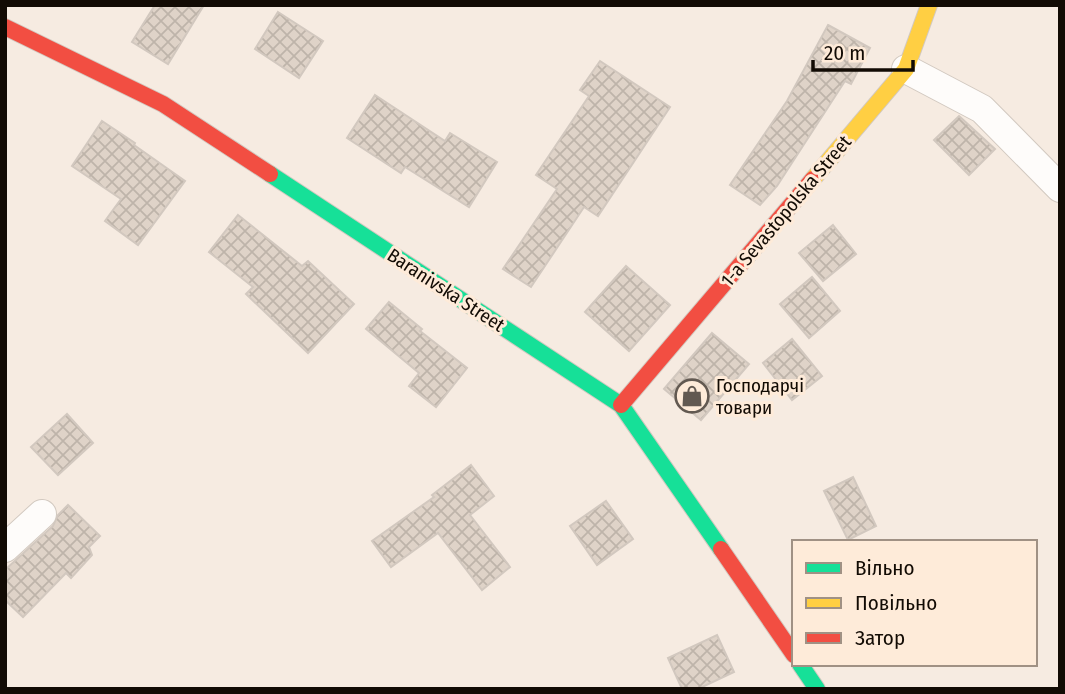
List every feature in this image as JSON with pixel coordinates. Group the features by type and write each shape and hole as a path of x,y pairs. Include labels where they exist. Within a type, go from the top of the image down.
{"main road":[{"name":"1-a Sevastopolska Street","path":"621,405 906,68 929,5"},
{"name":"Baranivska Street","path":"5,27 163,104 621,405 792,652"},
{"path":"801,666 817,689"}],"street":[{"path":"906,68 982,109 1060,188"},
{"path":"5,548 42,514"}],"building":[{"path":"155,5 204,5 168,64 132,42"},
{"path":"278,12 323,41 299,78 255,49"},
{"path":"828,25 870,48 851,84 845,81 777,186 760,205 730,185 787,101"},
{"path":"600,61 670,107 598,216 584,207 531,287 503,269 557,189 536,175 589,96 580,90"},
{"path":"375,95 445,141 450,133 497,162 469,207 405,167 401,173 347,138"},
{"path":"959,116 995,149 969,175 934,140"},
{"path":"102,121 185,181 138,245 105,221 121,199 72,166"},
{"path":"238,215 302,266 308,261 354,304 308,353 246,294 253,287 209,252"},
{"path":"833,225 856,254 823,281 799,253"},
{"path":"626,266 670,305 629,351 585,312"},
{"path":"812,277 840,311 809,338 780,304"},
{"path":"389,302 422,329 420,331 467,368 436,407 409,386 419,373 366,329"},
{"path":"712,333 749,364 701,420 664,389"},
{"path":"792,339 822,376 792,400 763,363"},
{"path":"67,414 93,443 58,475 31,447"},
{"path":"471,465 494,496 470,515 510,567 482,590 438,533 391,567 372,541 434,497 432,495"},
{"path":"853,477 876,526 848,540 824,491"},
{"path":"606,501 633,539 597,565 570,526"},
{"path":"68,505 100,536 89,547 92,555 71,578 66,573 23,617 5,600 5,570 53,526 58,515"},
{"path":"717,635 734,672 698,689 682,689 668,658"}],"traffic: fast":[{"path":"270,174 621,405 721,549"},
{"path":"801,666 817,689"}],"traffic: slow":[{"path":"813,179 906,69 929,5"}],"traffic: jam":[{"path":"5,27 163,104 270,174"},
{"path":"621,405 813,179"},
{"path":"721,549 792,652"}],"place":[{"name":"Господарчі товари","path":"692,396"}]}
